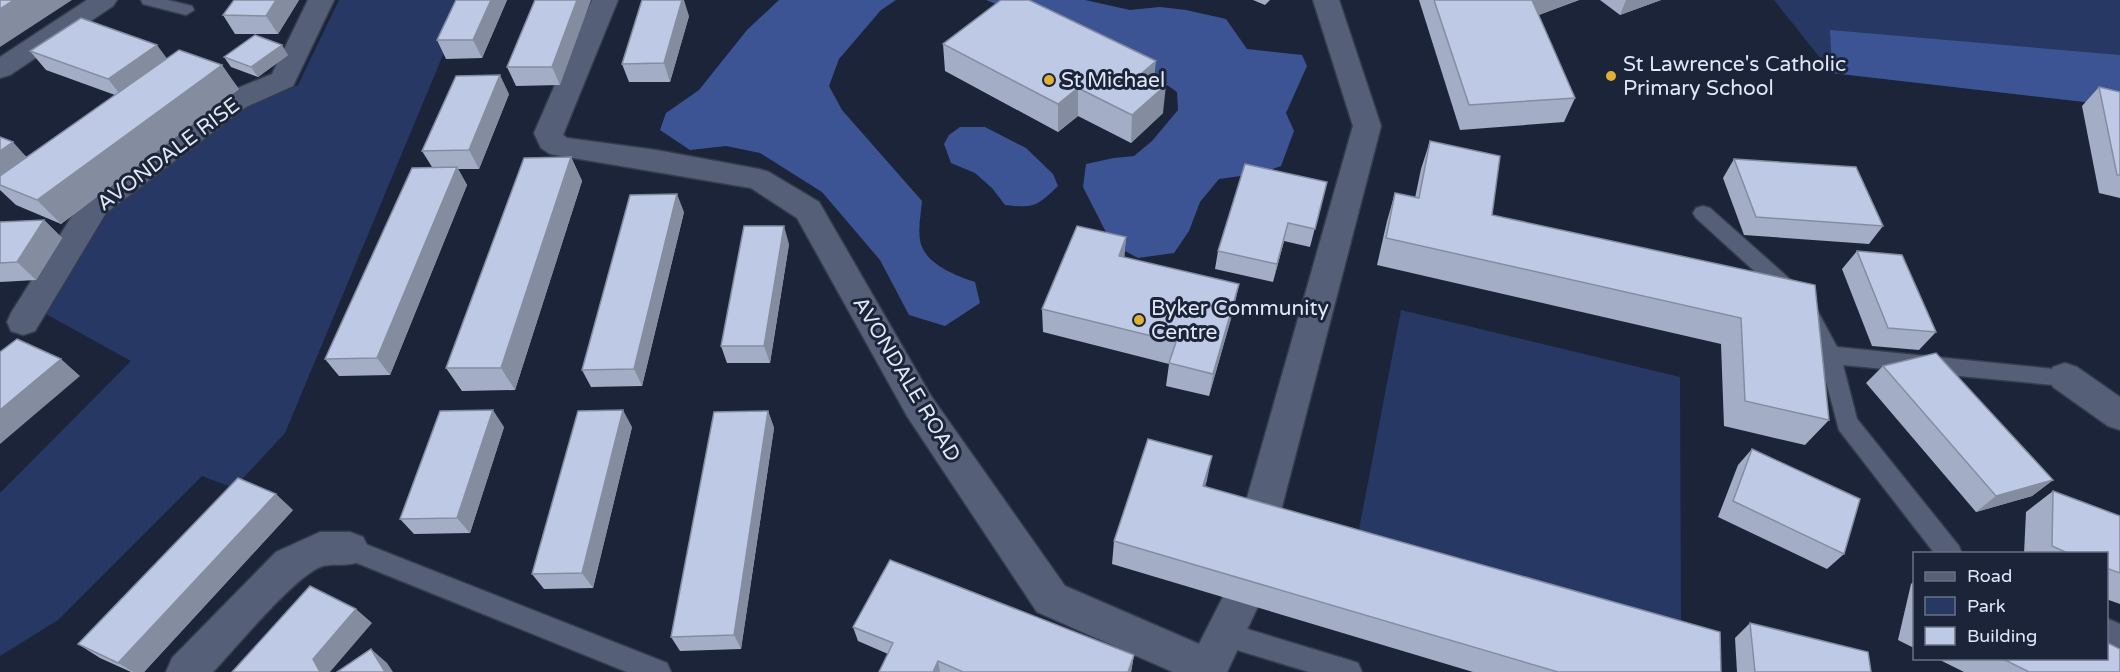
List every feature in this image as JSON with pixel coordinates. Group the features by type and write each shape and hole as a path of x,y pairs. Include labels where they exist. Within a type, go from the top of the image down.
{"street":[{"path":"0,69 104,0"},
{"name":"AVONDALE RISE","path":"23,322 95,206 236,100 283,80 321,0"},
{"name":"AVONDALE ROAD","path":"605,0 548,133 551,141 560,147 656,160 759,179 808,210 919,406 1051,600 1220,644"},
{"path":"1258,526 1367,126 1326,0"},
{"path":"2065,378 2120,416"},
{"path":"186,672 289,564 320,549 350,549"}],"lane":[{"path":"149,0 186,10"},
{"path":"1703,213 1803,303 1830,355 1847,423 1948,552"},
{"path":"1830,355 2065,378"},
{"path":"350,549 658,672"},
{"path":"1220,644 1350,672"}],"green space":[{"path":"339,0 466,0 285,433 234,488 202,476 58,620 0,656 0,493 131,361 46,314 107,214 235,112 298,85"},
{"path":"1774,0 2120,0 2120,106 1832,73"},
{"path":"1401,310 1680,377 1681,630 1357,540"}],"shaded area":[{"path":"779,0 896,0 881,10 839,59 829,86 842,110 922,201 919,235 922,248 927,255 950,272 975,282 980,303 945,326 909,315 880,260 822,192 760,153 726,146 690,150 660,130 666,113 699,90 747,30"},
{"path":"986,0 1085,0 1130,10 1160,7 1186,10 1226,19 1247,49 1302,55 1307,66 1286,113 1294,131 1281,166 1262,173 1219,179 1200,202 1189,231 1174,253 1138,258 1112,244 1083,187 1086,164 1134,156 1152,141 1178,110 1177,92 1110,52 1060,29"},
{"path":"1830,30 2120,55 2120,106 1832,73"},
{"path":"960,127 985,127 1026,148 1053,174 1058,186 1045,198 1029,206 1005,205 992,188 975,173 951,163 944,144 949,135"}],"building":[{"path":"0,0 14,0 0,9"},
{"path":"234,0 276,0 266,16 223,15"},
{"path":"456,0 491,0 473,40 437,40"},
{"path":"535,0 577,0 552,67 507,67"},
{"path":"642,0 682,0 664,63 622,64"},
{"path":"1001,0 1029,0 1156,61 1142,73 1166,85 1132,115 1078,88 1058,104 943,44"},
{"path":"1434,0 1532,0 1575,98 1469,105"},
{"path":"81,18 157,45 108,79 30,51"},
{"path":"255,35 282,45 251,67 224,57"},
{"path":"179,50 222,65 37,200 0,185 0,176"},
{"path":"500,75 469,150 422,151 456,76"},
{"path":"2099,87 2120,92 2120,175 2117,175"},
{"path":"0,137 13,142 0,151"},
{"path":"1430,141 1500,156 1492,215 1815,285 1829,420 1745,401 1741,318 1386,238 1395,193 1419,198"},
{"path":"571,157 501,368 446,368 524,158"},
{"path":"1734,159 1856,167 1883,226 1756,217"},
{"path":"1245,164 1327,182 1315,229 1288,223 1277,264 1218,251"},
{"path":"457,167 377,358 325,359 412,168"},
{"path":"677,194 634,369 582,370 630,195"},
{"path":"44,220 17,262 0,263 0,222"},
{"path":"744,226 784,226 764,346 721,346"},
{"name":"Byker Community Centre","path":"1077,226 1126,237 1119,256 1239,284 1213,374 1169,363 1176,342 1042,309"},
{"path":"1857,251 1902,255 1936,332 1888,328"},
{"path":"17,339 61,359 0,410 0,352"},
{"path":"1936,353 2053,480 1996,496 1883,366"},
{"path":"493,410 457,518 400,519 440,411"},
{"path":"623,410 582,573 532,574 578,411"},
{"path":"768,411 734,635 671,637 714,412"},
{"path":"1148,439 1212,456 1203,486 1720,632 1721,672 1558,672 1114,541"},
{"path":"1752,449 1860,499 1844,554 1733,501"},
{"path":"238,478 276,494 118,663 78,644"},
{"path":"2053,491 2120,516 2120,573 2108,569 2108,552 2066,552 2052,546"},
{"path":"890,560 1134,655 1128,672 963,672 938,661 933,672 879,672 893,643 853,627"},
{"path":"310,586 356,609 313,659 320,672 232,672"},
{"path":"1750,623 1868,652 1871,672 1755,672"},
{"path":"2108,643 2120,649 2120,672 2029,672 2005,660 2108,660"},
{"path":"371,649 385,672 337,672"}],"place":[{"name":"St Lawrence's Catholic Primary School","path":"1611,76"},
{"name":"St Michael","path":"1049,80"},
{"name":"Byker Community Centre","path":"1139,320"}]}
